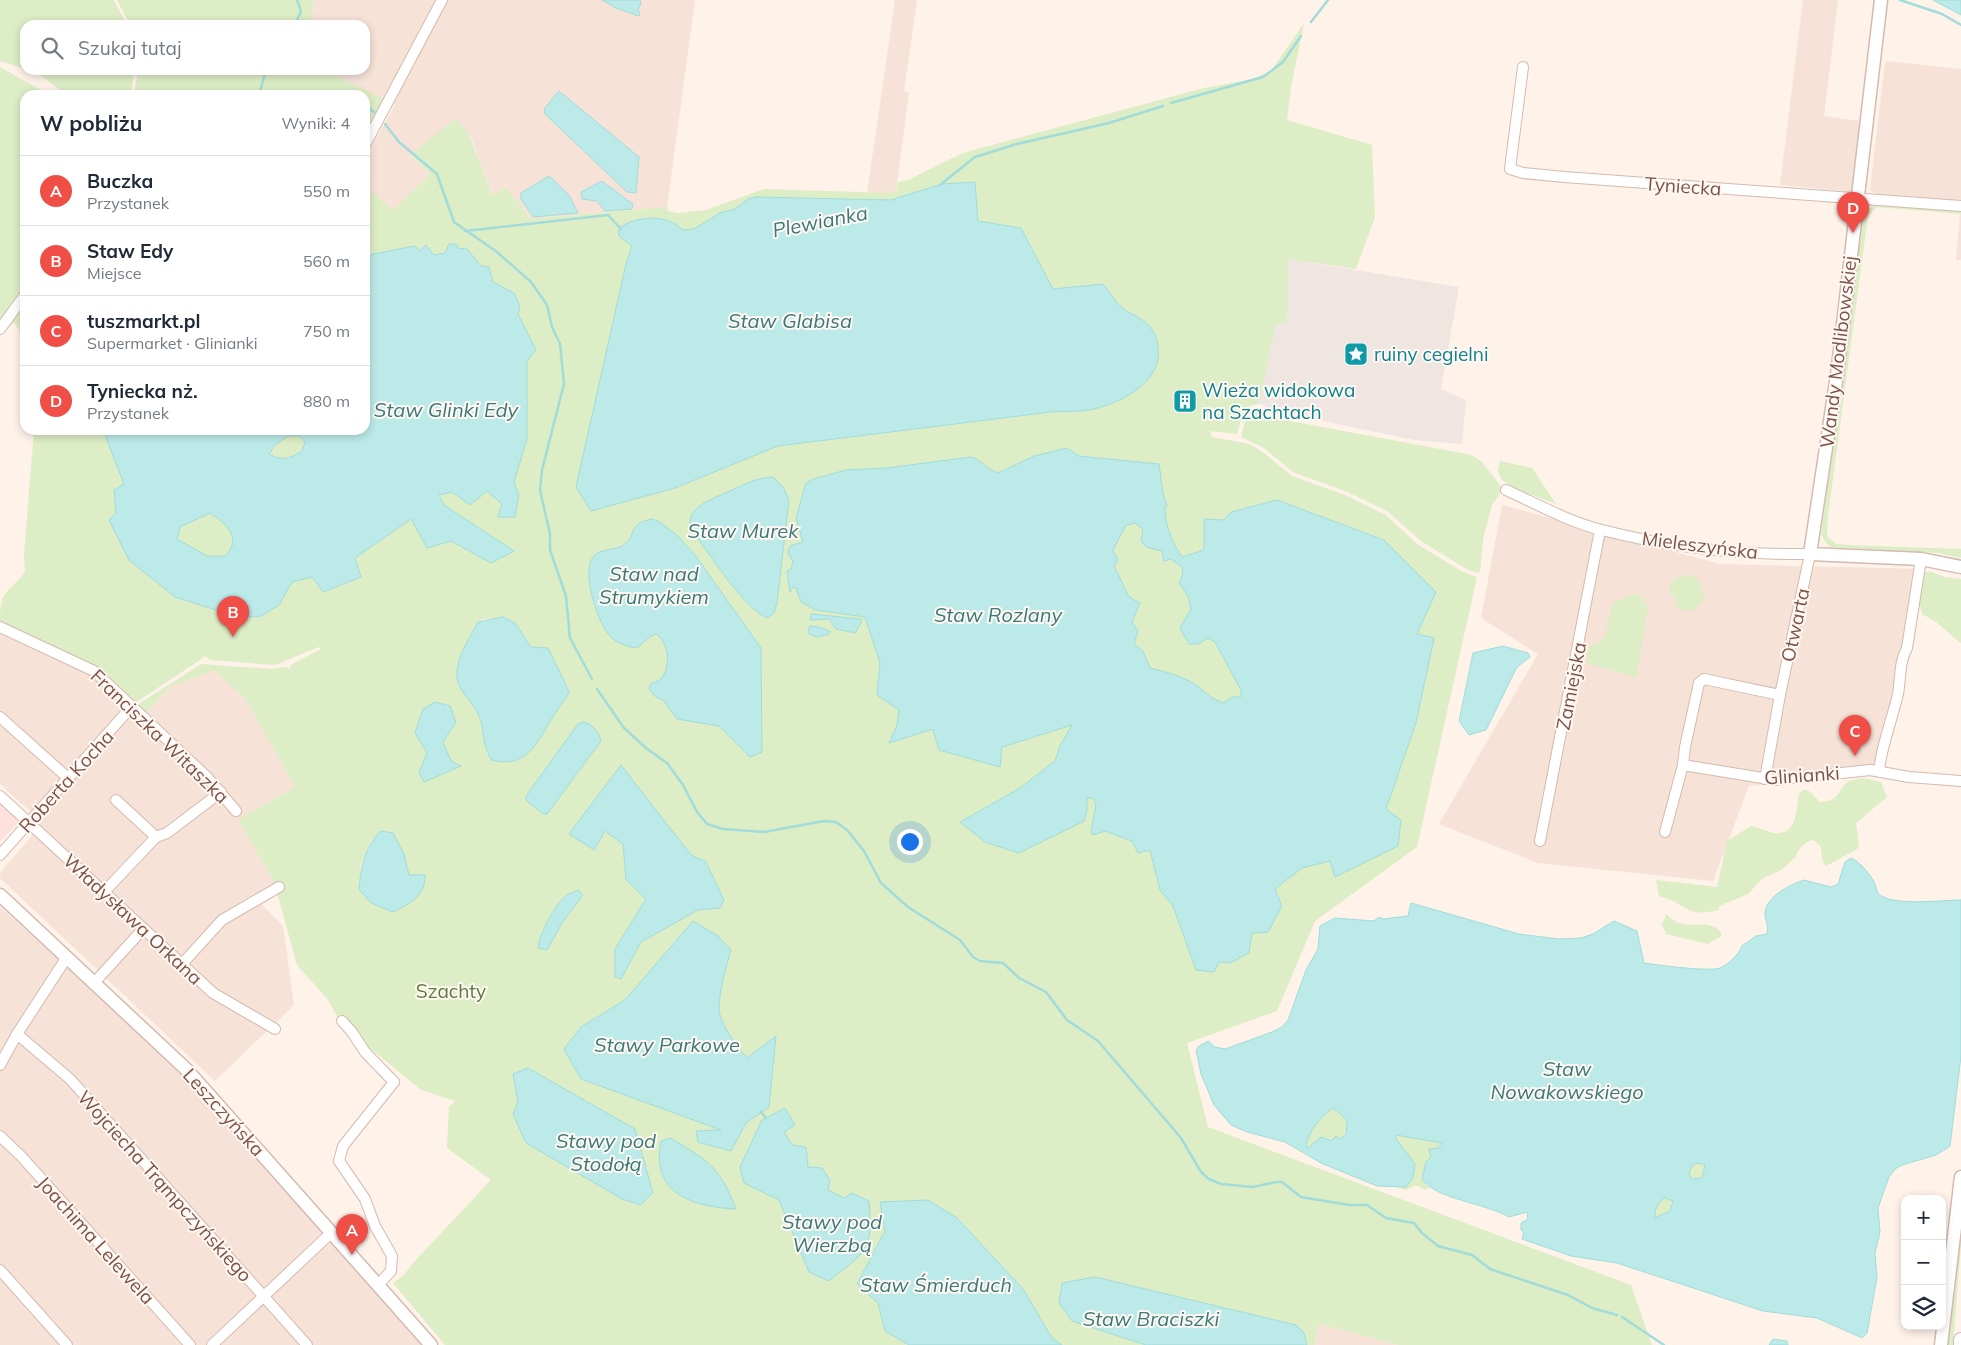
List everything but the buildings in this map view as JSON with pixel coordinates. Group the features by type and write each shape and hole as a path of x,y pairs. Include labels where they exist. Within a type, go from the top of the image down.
{"main road":[{"path":"1961,1340 1961,1345"}],"street":[{"path":"370,137 442,0"},
{"name":"Wandy Modlibowskiej","path":"1810,554 1837,375 1881,0"},
{"name":"Tyniecka","path":"1523,67 1510,169 1523,173 1564,178 1961,206"},
{"path":"0,329 20,302"},
{"name":"Mieleszyńska","path":"1506,490 1600,530 1708,551 1743,554 1810,554 1921,559 1961,566"},
{"name":"Zamiejska","path":"1540,841 1600,530"},
{"name":"Otwarta","path":"1766,779 1780,695 1810,554"},
{"path":"1879,770 1880,753 1888,735 1900,682 1901,663 1907,648 1921,559"},
{"name":"Franciszka Witaszka","path":"0,627 90,668 221,792 236,811"},
{"path":"1665,832 1683,765 1684,747 1699,683 1704,679 1780,695"},
{"name":"Roberta Kocha","path":"0,855 132,706"},
{"path":"0,717 69,779"},
{"name":"Glinianki","path":"1683,765 1774,780 1879,770 1909,777 1961,781"},
{"path":"104,892 156,837 167,833 221,792"},
{"name":"Władysława Orkana","path":"0,796 213,993 275,1030"},
{"path":"116,800 156,837"},
{"path":"182,964 222,920 279,887"},
{"name":"Leszczyńska","path":"0,895 187,1070 431,1345"},
{"path":"94,983 143,929"},
{"path":"0,1065 17,1034 67,957"},
{"path":"342,1021 365,1052 394,1082 343,1146 339,1161 365,1199 375,1226 392,1256 391,1271 378,1285"},
{"name":"Wojciecha Trąmpczyńskiego","path":"17,1034 70,1079 306,1345"},
{"name":"Joachima Lelewela","path":"0,1136 21,1156 190,1345"},
{"path":"1941,1345 1961,1177"},
{"path":"212,1345 332,1232"},
{"path":"0,1270 67,1345"}],"shaded area":[{"path":"314,0 695,0 667,207 529,219 506,187 493,196 470,135 411,156 430,174 393,210 370,189 370,150 395,105 370,93 370,90 365,90 334,75 370,75 370,20 310,20"},
{"path":"895,0 917,0 904,91 909,92 896,191 890,193 867,193"},
{"path":"1803,0 1838,0 1824,116 1859,121 1855,192 1780,185"},
{"path":"1885,61 1961,69 1961,202 1876,194 1870,190"},
{"path":"1960,214 1961,260 1956,260"},
{"name":"ruiny cegielni","path":"1288,259 1459,287 1441,389 1466,400 1462,444 1414,440 1280,412 1256,402"},
{"path":"1502,505 1720,564 1923,569 1874,776 1749,786 1713,881 1538,863 1439,824 1538,654 1481,618"},
{"path":"0,633 20,640 92,674 146,713 170,687 215,670 247,701 295,787 238,820 274,882 262,905 283,926 294,1005 215,1081 0,878 0,873 36,831 32,813 0,784"},
{"path":"0,803 20,821 0,842"},
{"path":"0,907 174,1063 423,1345 0,1345"},
{"path":"1319,1324 1399,1345 1314,1345"}],"green space":[{"path":"0,0 114,0 124,20 20,20 20,67 0,61"},
{"path":"117,0 314,0 310,20 127,20"},
{"name":"Szachty","path":"1304,23 1291,87 1287,120 1372,145 1375,217 1356,269 1288,259 1287,320 1277,325 1273,335 1259,404 1249,406 1243,413 1237,434 1211,431 1211,437 1250,444 1292,476 1345,495 1386,515 1417,544 1463,572 1477,577 1417,847 1315,921 1277,1011 1187,1043 1208,1127 1631,1285 1652,1345 1399,1345 1319,1324 1314,1345 445,1345 393,1283 404,1275 491,1180 447,1148 449,1107 455,1101 421,1090 342,1025 328,1000 297,965 274,882 238,820 295,787 247,701 215,670 170,687 146,713 137,705 201,664 270,669 286,667 289,669 292,664 321,649 319,647 275,665 209,660 206,656 135,703 112,682 0,623 1,604 5,593 25,572 24,554 34,435 370,435 370,189 393,210 430,174 411,155 456,118 469,135 493,196 506,187 530,219 667,207 668,211 678,213 706,210 764,189 890,193 896,191 898,182 908,180 961,154 1204,88 1252,79 1271,71","holes":["483,619 490,619 523,634 531,647 548,649 561,678 569,688 566,698 522,758 512,762 500,761 487,753 479,716 457,670 475,627","456,722 443,742 451,761 460,767 419,773 427,753","670,830 691,855 706,862 714,880 720,908 698,910 641,942 621,979 632,924 646,899 626,880 623,844 605,831","371,840 404,854 409,875 425,875 359,889 361,866","567,895 583,895 562,923 547,950 538,948 548,920"]},
{"path":"0,67 41,90 20,90 20,297 0,323"},
{"path":"39,75 133,75 132,90 60,90"},
{"path":"137,75 334,75 365,90 135,90"},
{"path":"370,92 384,99 370,123"},
{"path":"1871,204 1961,210 1961,214 1877,207 1868,216 1828,516 1827,536 1836,544 1961,549 1961,558 1938,553 1831,547 1826,543 1821,534 1847,350 1863,213 1872,206"},
{"path":"20,307 20,331 14,323 0,334"},
{"path":"1258,412 1268,417 1472,455 1482,462 1503,489 1492,505 1483,539 1480,571 1478,573 1468,570 1421,541 1387,511 1347,492 1293,472 1264,448 1241,437 1246,417"},
{"path":"1500,461 1532,468 1556,504 1514,488 1502,480 1498,471"},
{"path":"1924,572 1961,579 1961,643 1938,624 1923,615 1919,599"},
{"path":"1687,575 1696,577 1702,588 1704,600 1695,610 1685,611 1678,608 1675,597 1669,592 1674,579"},
{"path":"1633,594 1639,594 1648,606 1637,677 1588,664 1588,649 1605,637 1612,604"},
{"path":"1864,778 1881,782 1887,797 1856,823 1859,848 1826,866 1823,862 1820,845 1812,840 1809,841 1802,846 1796,857 1781,870 1762,879 1748,894 1719,906 1719,910 1707,912 1692,911 1659,896 1656,880 1717,887 1727,841 1751,826 1769,832 1782,833 1792,826 1799,794 1803,790 1809,791 1820,802 1827,801 1835,797 1848,782"},
{"path":"1666,914 1679,923 1710,925 1719,930 1722,936 1708,944 1666,934 1662,925"},
{"path":"1333,1108 1347,1120 1344,1136 1338,1140 1321,1137 1308,1148 1306,1146 1307,1140 1312,1130"},
{"path":"1396,1135 1443,1143 1431,1158 1426,1185 1429,1188 1425,1190 1415,1185 1406,1190 1392,1186 1406,1187 1405,1151 1396,1139"},
{"path":"1693,1164 1705,1165 1702,1178 1691,1179 1689,1173"},
{"path":"1665,1198 1674,1201 1670,1211 1655,1218 1657,1206"},
{"path":"1961,1213 1961,1245 1953,1345 1946,1345"}],"water":[{"path":"602,0 640,0 641,3 638,10 640,15 638,16 616,8"},
{"path":"1933,0 1961,0 1961,15"},
{"path":"559,91 639,157 636,193 627,192 545,114 544,109"},
{"path":"549,176 569,195 578,213 533,217 521,199 521,193"},
{"path":"602,181 633,204 632,209 605,211 597,201 582,199 581,192"},
{"name":"Staw Glabisa","path":"975,182 978,221 1021,228 1053,289 1103,284 1120,306 1150,327 1158,347 1157,361 1152,373 1143,384 1131,394 1118,401 1089,410 1051,412 778,446 675,488 591,511 576,487 626,264 632,246 619,236 619,228 634,221 651,218 668,221 683,230 694,229 720,213 735,209 748,199 756,197 891,200 942,184"},
{"name":"Staw Glinki Edy","path":"449,244 456,244 459,249 466,248 481,266 489,267 493,282 514,293 520,306 518,314 536,350 527,361 527,439 514,482 519,495 515,517 498,517 502,504 487,491 470,505 452,492 439,495 444,505 514,551 491,563 451,541 427,548 411,519 355,558 361,577 323,592 312,577 292,582 279,605 261,616 241,618 175,597 129,560 109,520 116,513 114,490 124,484 105,435 370,435 370,256 415,246 419,251 426,245 434,255 445,253","holes":["288,436 300,436 305,442 302,451 294,456 278,458 269,454 275,445","210,513 227,527 232,538 230,550 225,556 207,556 177,539 180,527"]},
{"name":"Staw Rozlany","path":"1067,448 1079,456 1159,464 1167,506 1165,507 1165,514 1167,527 1182,557 1204,550 1204,519 1224,520 1231,512 1277,500 1384,540 1436,592 1417,634 1434,638 1416,723 1386,809 1401,820 1398,846 1335,877 1330,861 1302,868 1275,889 1282,906 1268,932 1252,933 1249,953 1230,963 1219,962 1214,972 1196,970 1173,906 1160,890 1150,850 1138,853 1132,841 1105,831 1093,835 1091,832 1096,804 1093,798 1087,798 1087,811 1084,821 1019,853 985,842 960,822 1020,788 1055,761 1060,746 1072,725 1002,747 1000,767 939,750 933,729 889,743 897,725 899,710 877,695 880,663 865,617 816,610 801,602 796,588 793,587 790,592 787,571 791,569 793,561 788,553 790,546 803,542 796,518 806,483 813,479 846,470 887,468 971,457 998,473 1034,456","holes":["1135,523 1143,529 1141,541 1146,547 1162,551 1164,561 1171,559 1182,567 1183,574 1179,583 1188,596 1191,609 1180,628 1189,644 1198,644 1208,638 1215,642 1241,690 1241,697 1232,697 1224,703 1212,698 1196,685 1184,679 1150,668 1143,651 1134,644 1138,631 1132,622 1140,603 1129,597 1114,566 1118,560 1113,550 1126,525"]},
{"name":"Staw Murek","path":"773,477 783,487 789,500 777,603 774,613 768,618 749,605 728,580 693,533 690,524 691,517 695,511 707,501 750,482"},
{"name":"Staw nad Strumykiem","path":"651,519 658,521 677,535 695,555 761,648 762,752 750,757 719,726 677,719 663,700 656,697 649,689 650,685 661,679 666,669 667,655 664,643 656,634 637,648 626,646 609,635 600,619 592,596 589,573 590,563 597,553 618,548 625,544 638,524"},
{"path":"811,614 861,619 861,623 855,633 836,629 829,619 810,620"},
{"path":"503,617 515,623 531,647 548,648 569,691 565,700 531,750 515,761 505,762 492,760 489,755 479,716 460,687 457,679 458,663 465,645 478,622"},
{"path":"810,626 819,627 831,632 827,635 816,637 808,633"},
{"path":"1503,646 1528,653 1530,657 1517,667 1486,730 1469,735 1459,721 1473,653"},
{"path":"435,702 450,706 456,722 443,742 451,761 461,766 424,782 419,773 427,753 415,733 423,709"},
{"path":"583,722 595,729 601,741 547,814 543,814 526,800 526,796 578,724"},
{"name":"Stawy Parkowe","path":"621,765 691,855 706,862 724,900 720,908 698,910 641,942 621,979 615,977 615,949 646,899 626,880 623,844 605,831 594,850 569,834"},
{"path":"381,831 393,833 404,854 409,875 425,875 423,888 416,898 393,912 371,903 359,889 365,857 371,843"},
{"name":"Staw Nowakowskiego","path":"1851,858 1861,865 1875,883 1878,893 1893,900 1961,900 1961,1056 1950,1146 1936,1155 1902,1165 1895,1169 1889,1177 1878,1208 1880,1232 1875,1253 1877,1277 1867,1333 1862,1338 1817,1318 1763,1311 1617,1263 1571,1256 1522,1239 1524,1232 1521,1230 1521,1223 1528,1219 1527,1212 1509,1217 1449,1196 1428,1186 1422,1179 1426,1162 1431,1157 1429,1149 1438,1148 1442,1143 1396,1135 1396,1139 1415,1164 1413,1178 1406,1187 1377,1186 1321,1163 1285,1142 1247,1132 1231,1125 1214,1105 1201,1074 1196,1050 1199,1046 1208,1041 1215,1047 1225,1049 1282,1027 1288,1020 1306,970 1318,949 1320,926 1335,918 1374,921 1379,917 1383,919 1408,916 1411,903 1519,934 1559,939 1581,938 1593,934 1614,921 1637,931 1644,963 1683,968 1714,969 1726,965 1736,956 1742,946 1756,936 1767,934 1768,927 1765,915 1766,909 1773,897 1804,880 1831,887 1838,884 1845,862","holes":["1333,1108 1347,1120 1346,1134 1341,1139 1336,1136 1332,1141 1321,1137 1308,1148 1306,1146 1307,1140 1312,1130","1693,1164 1705,1165 1702,1178 1691,1179 1689,1173","1665,1198 1673,1201 1670,1211 1655,1218 1655,1212 1660,1201"]},
{"path":"578,890 583,895 562,923 547,950 538,948 544,928 553,912 562,899"},
{"name":"Stawy Parkowe","path":"693,921 718,936 731,950 722,982 719,1009 725,1027 735,1043 747,1058 776,1036 769,1107 746,1123 731,1151 698,1142 696,1131 721,1130 581,1079 564,1049 581,1027 625,1000"},
{"name":"Stawy pod Stodołą","path":"528,1068 635,1129 653,1193 641,1205 622,1199 526,1143 513,1114 518,1102 513,1074"},
{"name":"Stawy pod Wierzbą","path":"785,1108 795,1125 784,1132 792,1145 806,1147 808,1167 822,1168 830,1180 828,1190 844,1198 852,1193 869,1201 870,1231 865,1248 852,1263 829,1281 809,1272 779,1200 744,1183 740,1167 762,1120"},
{"name":"Stawy pod Stodołą","path":"670,1138 704,1159 711,1166 724,1183 736,1209 720,1208 691,1201 669,1185 662,1174 659,1159 661,1141"},
{"name":"Staw Śmierduch","path":"928,1200 957,1218 1023,1289 1052,1338 1062,1345 909,1345 885,1331 878,1303 857,1284 885,1231 880,1202"},
{"name":"Staw Braciszki","path":"1095,1277 1296,1325 1304,1333 1307,1345 1146,1345 1072,1321 1059,1303 1062,1283"},
{"path":"1773,1339 1787,1341 1788,1345 1769,1345"}],"waterway":[{"path":"297,0 301,11 297,20"},
{"name":"Plewianka","path":"1311,22 1328,0"},
{"name":"Plewianka","path":"1900,0 1942,14 1961,25"},
{"name":"Plewianka","path":"1171,103 1263,77 1283,62 1301,36"},
{"path":"260,90 265,75"},
{"name":"Plewianka","path":"940,185 975,157 1017,144 1109,123 1163,106"},
{"path":"370,109 374,112"},
{"path":"385,124 399,142 437,174 454,222 497,252 531,282 547,305 552,327 560,344 564,384 542,470 540,490 550,534 550,550 566,596 570,638 592,679"},
{"name":"Plewianka","path":"465,231 608,215 621,229"},
{"path":"597,689 624,728 646,748 667,763 683,785 697,812 707,824 723,829 764,832 824,821 836,822 847,830 864,851 881,883 908,907 960,940 973,957 980,961 1003,963 1019,978 1046,992 1067,1020 1098,1041 1181,1138 1201,1172 1209,1179 1221,1184 1253,1187 1282,1182 1301,1197 1349,1205 1367,1205 1386,1218 1414,1223 1422,1233 1438,1246 1472,1255 1490,1269 1568,1295 1592,1308 1617,1315"},
{"path":"761,1112 766,1118"},
{"path":"1622,1317 1664,1345"}],"place":[{"name":"Tyniecka nż.","path":"1853,233"},
{"name":"ruiny cegielni","path":"1356,354"},
{"name":"Wieża widokowa na Szachtach","path":"1185,401"},
{"name":"Staw Edy","path":"233,637"},
{"name":"tuszmarkt.pl","path":"1855,756"},
{"name":"Buczka","path":"352,1255"}]}
